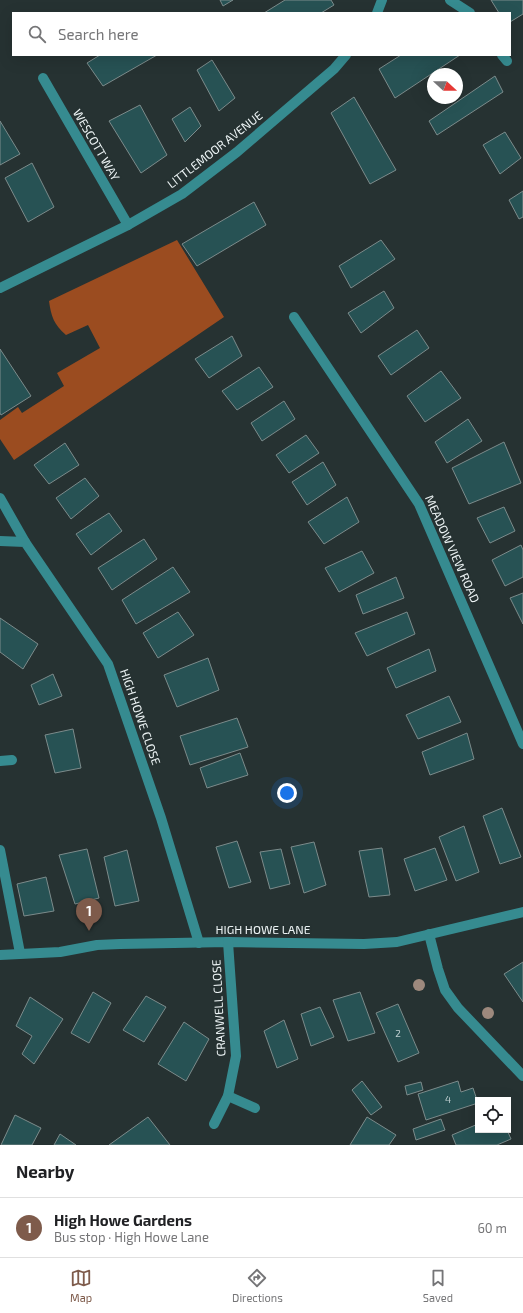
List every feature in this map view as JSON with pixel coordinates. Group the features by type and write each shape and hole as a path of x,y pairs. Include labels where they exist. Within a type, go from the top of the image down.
{"street":[{"path":"377,12 382,0"},
{"path":"450,0 468,12"},
{"name":"LITTLEMOOR AVENUE","path":"0,288 128,225 182,194 237,152 334,69 345,56"},
{"name":"WESCOTT WAY","path":"43,78 128,225"},
{"name":"MEADOW VIEW ROAD","path":"294,317 418,504 523,744"},
{"path":"0,498 25,542"},
{"path":"0,541 25,542"},
{"name":"HIGH HOWE CLOSE","path":"25,542 108,664 161,818 199,943"},
{"path":"0,761 12,760"},
{"path":"0,850 20,953"},
{"name":"HIGH HOWE LANE","path":"0,955 60,952 97,945 228,942 390,943 523,912"},
{"path":"429,934 445,990 458,1008 523,1076"},
{"name":"CRANWELL CLOSE","path":"214,1124 228,1096 236,1056 228,942"},
{"path":"228,1096 255,1108"}],"shaded area":[{"path":"177,240 224,317 14,460 0,439 0,420 18,407 22,413 64,386 57,373 100,348 88,325 66,335 54,320 49,301"}],"building":[{"path":"220,0 233,0 223,6"},
{"path":"285,0 331,0 334,5 323,12 266,12"},
{"path":"491,0 523,0 523,14 511,21 511,12 498,12"},
{"path":"98,56 155,56 103,86 87,63"},
{"path":"399,56 458,56 440,68 427,68 427,77 395,98 379,69"},
{"path":"212,60 235,98 219,111 197,70"},
{"path":"495,76 503,92 437,135 429,121 454,104 463,104 463,98"},
{"path":"354,97 396,170 370,184 331,113"},
{"path":"140,105 167,155 141,173 109,121"},
{"path":"190,107 201,126 185,142 172,119"},
{"path":"0,121 20,154 0,165"},
{"path":"505,132 521,158 500,174 483,145"},
{"path":"32,163 54,207 28,222 5,178"},
{"path":"523,191 523,217 519,219 509,200"},
{"path":"254,202 266,225 197,266 182,244"},
{"path":"381,240 395,259 351,288 339,266"},
{"path":"384,291 394,308 361,333 348,313"},
{"path":"417,330 429,348 391,375 378,356"},
{"path":"232,336 242,356 209,378 195,359"},
{"path":"0,349 31,396 1,415 0,413"},
{"path":"259,367 273,387 237,410 222,391"},
{"path":"441,371 461,398 425,422 407,396"},
{"path":"284,401 295,419 262,441 251,423"},
{"path":"468,419 482,441 447,463 435,442"},
{"path":"306,435 319,453 289,473 276,455"},
{"path":"504,442 521,483 469,504 452,468"},
{"path":"65,443 79,465 49,484 34,465"},
{"path":"323,462 336,485 307,505 292,482"},
{"path":"85,478 99,496 71,519 56,498"},
{"path":"347,497 359,522 324,544 308,522"},
{"path":"504,507 515,531 490,543 477,518"},
{"path":"109,513 122,531 91,555 76,534"},
{"path":"144,539 157,559 112,590 98,568"},
{"path":"521,545 523,550 523,577 505,586 492,560"},
{"path":"362,551 374,573 339,592 325,568"},
{"path":"173,567 190,592 136,624 122,600"},
{"path":"396,577 404,598 363,614 356,595"},
{"path":"523,593 523,624 510,598"},
{"path":"178,612 194,635 158,658 143,633"},
{"path":"407,612 415,634 367,656 355,633"},
{"path":"0,618 38,644 23,669 0,652"},
{"path":"429,649 436,671 396,688 387,668"},
{"path":"208,658 219,690 177,707 164,675"},
{"path":"53,674 62,696 39,705 31,685"},
{"path":"449,696 461,722 418,739 406,715"},
{"path":"237,718 248,747 190,765 180,736"},
{"path":"73,729 81,768 55,773 45,735"},
{"path":"467,733 474,759 430,775 422,752"},
{"path":"240,753 248,775 207,788 200,768"},
{"path":"502,808 521,857 500,864 483,816"},
{"path":"464,826 479,872 456,881 439,837"},
{"path":"237,841 251,882 229,888 216,847"},
{"path":"314,842 326,885 304,893 291,847"},
{"path":"382,848 390,895 369,897 359,851"},
{"path":"435,848 447,880 415,891 404,859"},
{"path":"87,849 99,898 75,904 59,855"},
{"path":"281,849 290,884 270,889 260,852"},
{"path":"127,850 139,901 115,906 104,857"},
{"path":"46,877 54,911 24,916 17,884"},
{"path":"523,962 523,1002 504,974"},
{"path":"93,992 111,1003 89,1043 71,1033"},
{"path":"360,992 375,1033 348,1041 333,1000"},
{"path":"146,996 166,1007 144,1042 123,1030"},
{"path":"30,997 63,1019 34,1064 22,1054 32,1036 16,1026"},
{"path":"398,1004 419,1053 398,1062 376,1013"},
{"path":"320,1007 334,1037 311,1046 301,1014"},
{"path":"284,1020 298,1059 277,1068 264,1031"},
{"path":"184,1022 209,1039 186,1081 158,1064"},
{"path":"362,1081 382,1107 371,1115 352,1090"},
{"path":"458,1081 461,1092 473,1088 476,1097 475,1104 426,1120 418,1094"},
{"path":"421,1082 423,1090 407,1095 405,1086"},
{"path":"15,1115 41,1128 32,1145 1,1145"},
{"path":"148,1117 170,1145 109,1145"},
{"path":"367,1117 396,1135 389,1145 350,1145"},
{"path":"441,1119 445,1130 416,1140 413,1129"},
{"path":"475,1125 475,1133 508,1133 511,1139 497,1145 456,1145 452,1135"},
{"path":"60,1134 76,1145 54,1145"}],"place":[{"name":"High Howe Gardens","path":"89,931"}]}
